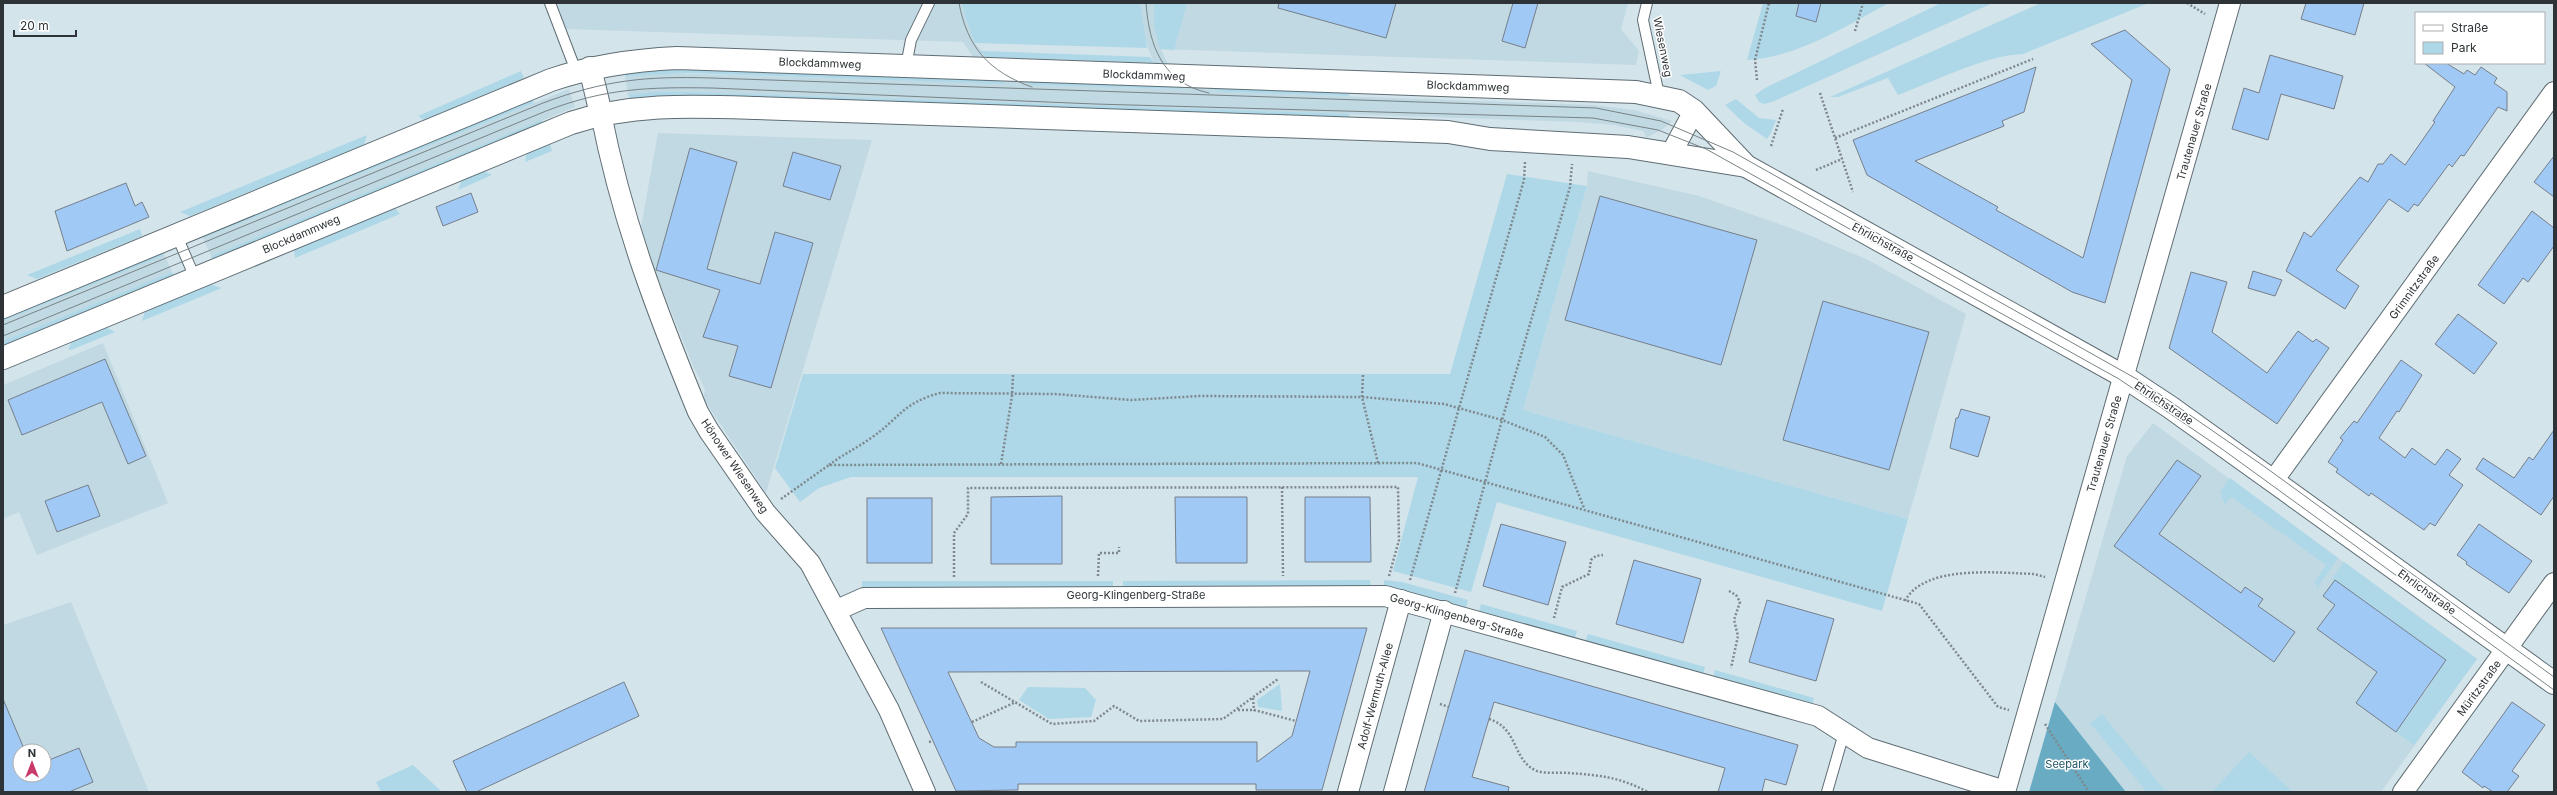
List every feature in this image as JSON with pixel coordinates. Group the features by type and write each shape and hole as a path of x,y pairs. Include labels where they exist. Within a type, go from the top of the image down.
{"street":[{"name":"Trautenauer Straße","path":"2005,791 2230,3"},
{"name":"Blockdammweg","path":"3,307 583,70 644,59 677,58 1636,92 1660,95 1679,101 1694,111 1746,166"},
{"path":"583,70 601,114"},
{"name":"Grimnitzstraße","path":"2273,481 2554,92"},
{"name":"Blockdammweg","path":"3,358 571,123 601,114 644,107 678,106 1448,132 1490,139 1628,147 1672,152 1746,166"},
{"path":"1672,152 1694,111"},
{"name":"Hönower Wiesenweg","path":"601,114 617,190 644,277 681,371 708,431 765,512 810,563 837,610 890,710 925,792"},
{"name":"Ehrlichstraße","path":"1746,166 2123,376 2170,407 2554,683"},
{"name":"Müritzstraße","path":"2403,792 2554,583"},
{"name":"Georg-Klingenberg-Straße","path":"837,610 864,598 1285,595 1385,596 1444,611 1818,716 1868,748 2005,791"},
{"name":"Adolf-Wermuth-Allee","path":"1348,792 1401,600"},
{"path":"1394,792 1444,611"}],"lane":[{"path":"550,3 583,70"},
{"path":"906,66 911,40 929,3"},
{"name":"Wiesenweg","path":"1647,3 1643,20 1660,95"},
{"path":"177,236 195,278"},
{"path":"1827,792 1844,733"}],"path":[{"path":"1757,80 1755,60 1769,3"},
{"path":"1855,31 1863,3"},
{"path":"1835,138 2033,59"},
{"path":"1820,93 1853,192"},
{"path":"1771,146 1783,110"},
{"path":"1410,580 1524,180 1525,158"},
{"path":"1816,170 1842,159"},
{"path":"1455,593 1502,420 1570,186 1573,162"},
{"path":"1362,375 1362,397 1378,463"},
{"path":"1001,464 1012,396 1013,376"},
{"path":"765,512 829,465 872,438 907,407 924,398 940,394 965,392 1012,396 1055,394 1131,400 1200,396 1362,397 1444,404 1502,420 1530,430 1554,445 1563,455 1584,508"},
{"path":"829,465 1417,463 1584,508 1919,604 1998,707 2012,711"},
{"path":"1282,487 1283,576"},
{"path":"954,576 954,533 968,514 968,488 1398,487 1400,540 1389,576"},
{"path":"1098,576 1099,553 1118,553 1118,547"},
{"path":"1554,618 1562,587 1589,574 1591,560 1596,556 1603,556"},
{"path":"1905,601 1910,591 1926,582 1950,574 2034,574 2049,579"},
{"path":"1729,591 1736,594 1740,602 1734,620 1738,636 1731,668"},
{"path":"981,682 1052,724 1094,721 1114,706 1139,721 1223,719 1278,680"},
{"path":"1253,698 1254,710"},
{"path":"972,722 1016,702"},
{"path":"1438,704 1449,707"},
{"path":"1237,710 1254,710 1296,721"},
{"path":"1489,718 1500,722 1508,730 1527,765 1538,771 1600,776 1625,780 1648,792"},
{"path":"2041,721 2045,724 2089,792"},
{"path":"929,742 933,741"}],"shaded area":[{"path":"557,3 962,3 965,17 975,43 987,57 973,57 963,42 566,29"},
{"path":"1140,3 1154,3 1154,25 1164,3 1628,3 1621,29 1639,51 1636,65 1161,49 1168,64 1154,63 1143,35"},
{"path":"661,73 1005,83 997,79 1012,76 1032,85 1182,89 1171,81 1225,92 1593,105 1634,110 1672,121 1663,129 1644,139 1646,136 1643,131 1614,125 1578,122 690,92 628,95 625,76"},
{"path":"569,89 575,107 211,256 203,238"},
{"path":"658,133 872,140 766,493 703,398 705,389 694,368 655,271 641,227"},
{"path":"1588,171 1699,196 1799,231 1866,259 1966,314 1908,519 1523,410 1587,186"},
{"path":"164,254 172,272 3,341 3,321"},
{"path":"103,343 168,503 37,555 19,512 3,519 3,385"},
{"path":"2153,423 2477,659 2381,792 2126,792 2055,702 2127,456"},
{"path":"71,602 149,792 3,792 3,625"}],"green space":[{"path":"962,3 1140,3 1147,48 975,43 965,17"},
{"path":"1154,3 1187,3 1174,50 1160,49 1154,25"},
{"path":"1763,3 1889,3 1838,31 1802,47 1765,58 1747,60"},
{"path":"1941,3 1993,3 1772,102 1764,104 1759,102 1755,95 1765,88"},
{"path":"2041,3 2149,3 2023,54 1993,59 1976,64 1898,95 1888,78 1838,97 1830,97"},
{"path":"980,51 1150,57 1154,63 987,57"},
{"path":"631,67 997,79 1006,84 688,73 625,76"},
{"path":"521,71 524,78 424,120 418,116"},
{"path":"1721,71 1716,86 1708,90 1680,75"},
{"path":"1016,78 1171,81 1182,89 1032,85"},
{"path":"1201,87 1349,87 1349,96 1225,92"},
{"path":"656,92 1349,114 1349,123 633,101 628,95"},
{"path":"531,95 534,103 203,238 201,233"},
{"path":"1736,99 1759,118 1776,120 1767,139 1744,123 1725,105"},
{"path":"542,120 545,128 213,261 211,256"},
{"path":"367,135 364,145 190,216 180,212"},
{"path":"550,144 552,151 525,162 527,153"},
{"path":"484,171 492,175 458,190 462,180"},
{"path":"1507,174 1587,186 1523,410 1908,519 1882,611 1497,502 1471,592 1393,571 1418,477 851,477 819,488 800,502 775,468 803,374 1450,374"},
{"path":"395,208 400,214 295,258 294,249"},
{"path":"140,229 142,236 37,279 27,275"},
{"path":"163,250 164,254 162,256 3,321 3,312"},
{"path":"172,272 174,277 3,350 3,341"},
{"path":"210,284 222,288 142,321 145,311"},
{"path":"106,327 115,332 71,350 68,349 73,340"},
{"path":"2230,478 2338,558 2317,588 2315,581 2326,565 2231,497 2225,505 2220,492"},
{"path":"2344,562 2477,659 2414,745 2396,732 2428,689 2445,660 2332,579"},
{"path":"1370,580 1371,587 1123,588 1123,581"},
{"path":"1384,580 1402,582 1468,600 1466,608 1398,589 1384,588"},
{"path":"862,581 1113,581 1113,588 862,588"},
{"path":"1481,604 1577,631 1575,638 1479,611"},
{"path":"1588,634 1705,667 1703,675 1585,641"},
{"path":"1715,670 1814,698 1812,706 1713,678"},
{"path":"1280,684 1282,711 1258,707 1257,700"},
{"path":"1028,687 1085,688 1096,700 1091,717 1049,719 1019,700"},
{"name":"Seepark","path":"2055,702 2126,792 2029,792"},
{"path":"2102,714 2166,792 2147,792 2090,723"},
{"path":"2249,752 2293,792 2212,792"},
{"path":"413,765 442,792 381,792 376,782"}],"building":[{"path":"1279,3 1396,3 1386,38 1278,8"},
{"path":"1513,3 1538,3 1525,48 1502,41"},
{"path":"1799,3 1821,3 1816,22 1796,16"},
{"path":"2306,3 2364,3 2355,35 2301,19"},
{"path":"2125,30 2170,69 2105,303 2072,292 1867,175 1853,140 2036,67 2024,112 2002,121 2004,126 1915,161 1998,207 1996,210 2083,258 2132,80 2091,44"},
{"path":"2270,55 2343,76 2334,109 2281,94 2268,140 2232,129 2244,88 2259,93"},
{"path":"2425,64 2448,64 2464,74 2467,70 2475,75 2481,67 2497,78 2494,83 2507,92 2507,111 2498,107 2464,156 2461,155 2452,167 2449,164 2418,206 2414,204 2408,212 2389,199 2336,270 2359,286 2345,309 2286,271 2304,232 2311,237 2360,177 2368,182 2378,164 2383,164 2391,154 2405,165 2435,122 2433,121 2455,87"},
{"path":"690,148 737,162 707,269 760,284 775,232 813,243 771,388 729,376 738,346 703,337 720,290 656,270"},
{"path":"793,152 841,166 830,200 783,186"},
{"path":"2554,156 2554,197 2534,182"},
{"path":"126,183 135,206 142,202 149,217 67,251 55,211"},
{"path":"471,193 478,212 443,226 436,207"},
{"path":"1600,196 1757,240 1721,365 1565,320"},
{"path":"2532,211 2554,228 2554,246 2528,282 2523,278 2504,304 2478,285"},
{"path":"2253,271 2282,280 2275,296 2248,288"},
{"path":"2191,272 2227,282 2212,332 2267,373 2298,331 2313,342 2316,339 2329,348 2277,424 2169,348"},
{"path":"1823,301 1929,332 1889,470 1783,440"},
{"path":"2458,314 2497,343 2474,374 2435,344"},
{"path":"105,359 146,456 128,464 102,402 22,435 8,400"},
{"path":"2401,360 2422,375 2399,412 2397,411 2379,438 2405,458 2412,448 2435,465 2447,449 2461,459 2449,475 2463,485 2435,526 2430,523 2424,530 2371,493 2369,496 2336,472 2338,469 2328,462 2343,440 2340,438 2354,421 2357,423"},
{"path":"1961,409 1990,417 1978,457 1950,448 1956,418 1958,418"},
{"path":"2554,430 2554,496 2541,515 2476,469 2483,458 2514,478 2529,457 2533,460"},
{"path":"2177,460 2201,476 2159,534 2241,593 2245,587 2263,599 2258,606 2295,632 2274,662 2114,546"},
{"path":"88,485 100,516 57,532 45,501"},
{"path":"1062,496 1062,564 991,564 991,497"},
{"path":"1175,497 1247,497 1247,563 1176,563"},
{"path":"1305,497 1370,497 1371,562 1305,562"},
{"path":"867,498 932,498 932,563 867,563"},
{"path":"1501,524 1566,542 1548,605 1483,586"},
{"path":"2479,524 2532,561 2509,593 2466,564 2467,562 2457,555"},
{"path":"1634,560 1701,579 1683,643 1616,624"},
{"path":"2335,580 2446,660 2396,732 2356,703 2377,672 2317,629 2335,605 2323,596"},
{"path":"1767,600 1834,619 1816,681 1749,662"},
{"path":"881,628 1367,628 1322,790 1256,790 1256,784 1018,784 1018,790 956,791","holes":["1310,671 1292,736 1257,762 1257,742 1016,742 1016,747 994,747 979,738 948,672"]},
{"path":"1465,650 1798,745 1786,785 1765,779 1762,792 1718,792 1725,768 1494,702 1472,777 1509,787 1508,792 1424,792"},
{"path":"624,682 639,716 476,792 467,792 453,761"},
{"path":"3,699 22,743 12,743 12,783 52,783 52,759 79,748 93,782 69,792 3,792"},
{"path":"2512,702 2545,725 2512,771 2519,776 2507,792 2493,792 2484,786 2483,788 2462,772"}],"tram line":[{"path":"959,3 968,33 982,56 1004,74 1032,87"},
{"path":"1146,3 1150,33 1161,60 1169,71 1180,81 1193,88 1209,93"},
{"path":"3,325 543,103 586,89 626,81 666,78 711,78 1596,108 1661,121 1733,152 2142,382 2265,467 2554,677"},
{"path":"3,336 546,111 568,103 608,93 628,90 712,88 1095,104 1593,118 1658,130 1706,149 2119,379 2222,449 2554,690"}]}
